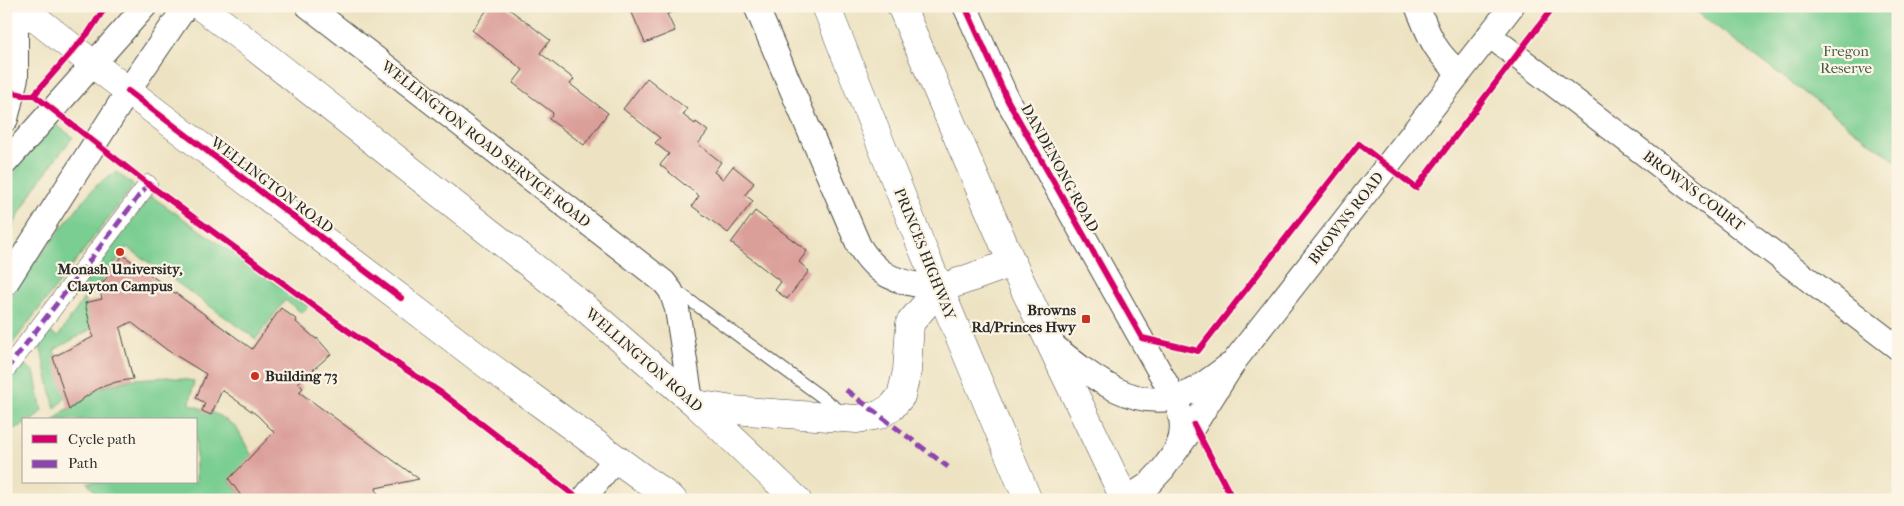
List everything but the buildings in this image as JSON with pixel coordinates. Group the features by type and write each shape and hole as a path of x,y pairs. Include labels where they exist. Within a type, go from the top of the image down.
{"highway":[{"name":"WELLINGTON ROAD","path":"20,6 128,91 489,366 673,500"},
{"name":"WELLINGTON ROAD","path":"200,6 249,42 556,284 693,402 797,500"},
{"name":"PRINCES HIGHWAY","path":"826,6 939,289 1028,500"},
{"path":"901,6 1012,263 1125,500"},
{"path":"693,402 733,410 850,418 865,418 879,415 898,401 906,380 910,323 939,289 1012,263"}],"street":[{"path":"6,119 16,78 16,6"},
{"path":"6,162 145,6"},
{"path":"6,283 128,91 186,6"},
{"name":"WELLINGTON ROAD SERVICE ROAD","path":"308,6 664,282 671,291 678,308 693,402"},
{"path":"756,6 862,250 877,269 891,278 939,289"},
{"name":"DANDENONG ROAD","path":"965,6 1008,101 1180,409 1183,430 1176,450"},
{"path":"1416,6 1436,50 1459,72"},
{"name":"BROWNS ROAD","path":"1125,500 1152,480 1176,450 1194,427 1236,359 1512,6"},
{"name":"BROWNS COURT","path":"1489,35 1898,348"},
{"path":"6,370 148,184"},
{"name":"BROWNS ROAD","path":"1050,343 1083,368 1121,392 1147,398 1174,397 1190,391 1236,359"},
{"path":"583,500 616,458"}],"lane":[{"name":"WELLINGTON ROAD SERVICE ROAD","path":"664,282 850,418"}],"green space":[{"name":"Fregon Reserve","path":"1689,6 1898,6 1898,163"},
{"path":"56,125 73,137 44,174 19,214 6,243 6,177"},
{"path":"116,172 134,185 6,352 6,304 16,286 86,197 96,186"},
{"path":"151,196 308,306 302,313 285,300 256,339 127,247 100,283 101,291 87,295 81,289"},
{"path":"84,298 93,328 54,350 68,395 55,409 40,346 50,332 58,337"},
{"path":"21,363 34,371 42,411 35,418 22,418 22,426 6,431 6,383"},
{"path":"168,377 194,381 190,404 220,416 236,427 252,456 229,479 244,500 101,500 89,484 198,484 198,418 56,418 99,388 133,379"}],"marked path":[{"path":"6,370 148,184"},
{"path":"846,390 948,467"}],"cycle path":[{"path":"34,95 89,32 106,6"},
{"path":"965,6 1008,101 1142,338 1198,351 1359,144 1416,188 1554,6"},
{"path":"6,91 23,95 34,95 148,184 351,333 443,394 580,500"},
{"path":"128,91 401,298"},
{"path":"1194,425 1233,500"}],"place":[{"name":"Monash University, Clayton Campus","path":"120,252"},
{"name":"Browns Rd/Princes Hwy","path":"1086,319"},
{"name":"Building 73","path":"255,376"}]}
